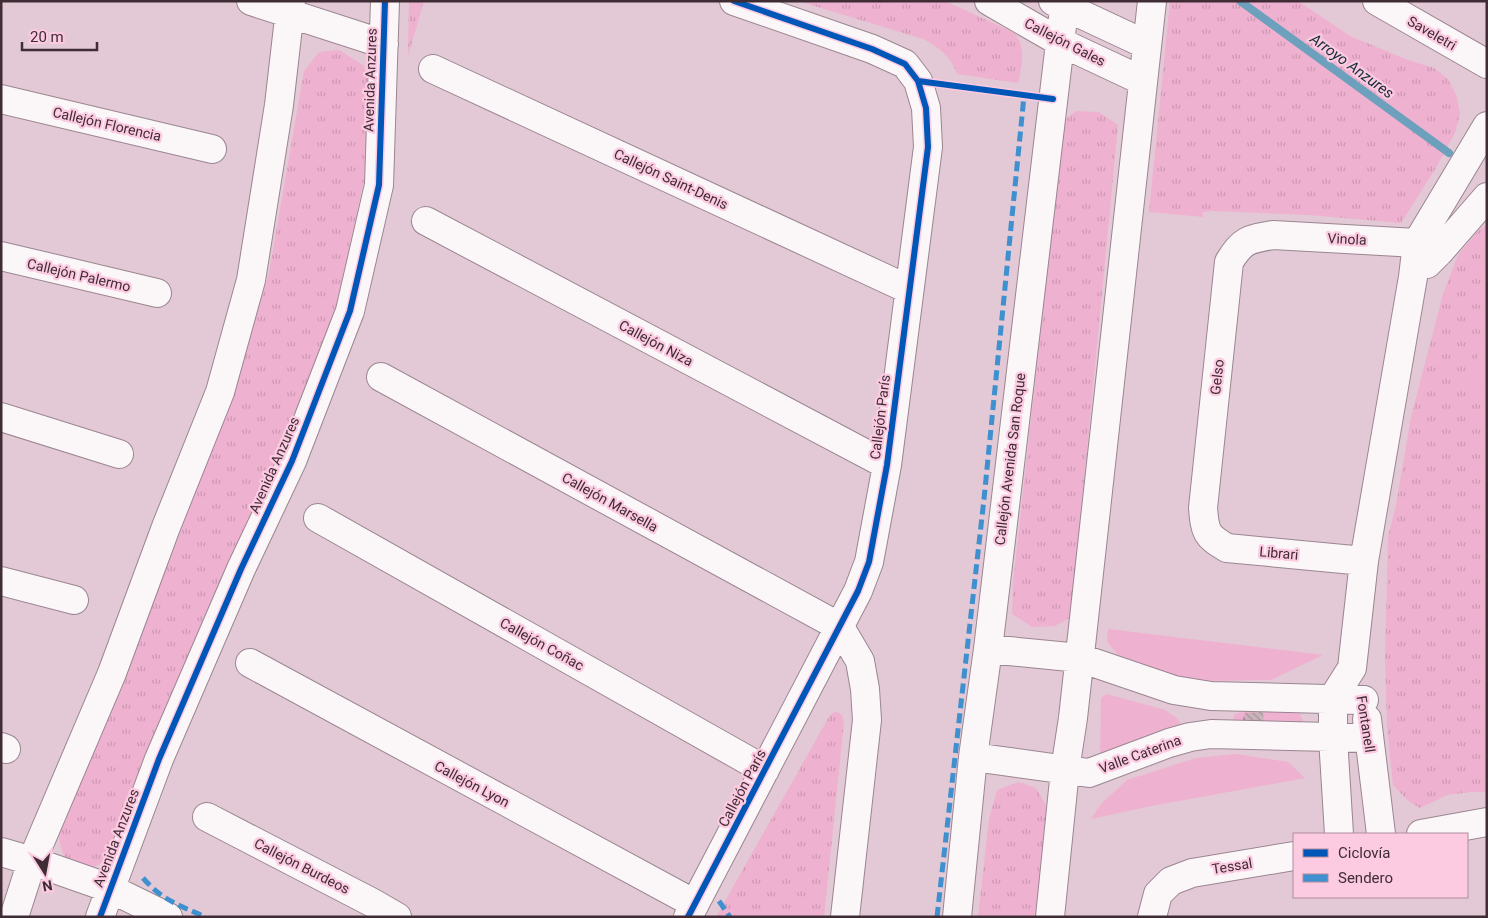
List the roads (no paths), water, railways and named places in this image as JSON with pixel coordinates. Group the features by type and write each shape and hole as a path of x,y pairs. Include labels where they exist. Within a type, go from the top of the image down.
{"street":[{"path":"251,1 290,7 384,44"},
{"name":"Avenida Anzures","path":"100,917 109,888 159,759 241,569 292,461 350,311 378,184 385,1"},
{"name":"Callejón París","path":"691,910 840,628 858,591 869,562 887,465 908,289 928,147 926,108 918,81 905,64 872,49 734,1"},
{"name":"Callejón Gales","path":"990,1 1060,42 1143,81"},
{"path":"1050,917 1152,1"},
{"name":"Saveletri","path":"1377,1 1487,64"},
{"path":"1061,3 1147,45"},
{"name":"Callejón Avenida San Roque","path":"957,917 973,757 988,649 1060,42 1061,3"},
{"path":"14,917 32,861 112,673 166,527 220,392 252,280 280,105 290,7"},
{"name":"Callejón Saint-Denis","path":"433,69 908,289"},
{"name":"Callejón Florencia","path":"1,99 212,149"},
{"path":"1352,668 1364,561 1413,277 1487,126"},
{"path":"1429,247 1487,197"},
{"name":"Callejón Niza","path":"426,221 887,465"},
{"name":"Vinola","path":"1252,238 1273,235 1429,247"},
{"name":"Gelso","path":"1204,526 1203,508 1229,262 1237,248 1252,238"},
{"name":"Callejón Palermo","path":"1,256 157,293"},
{"name":"Callejón Marsella","path":"381,377 840,628"},
{"path":"1,417 119,454"},
{"name":"Callejón Coñac","path":"318,518 765,770"},
{"name":"Librari","path":"1204,526 1211,539 1227,548 1364,561"},
{"path":"1,581 74,600"},
{"path":"840,628 860,662 865,689 867,720 845,917"},
{"path":"988,649 1080,658 1174,690 1211,696 1364,700"},
{"name":"Callejón Lyon","path":"250,663 691,910"},
{"name":"Fontanell","path":"1339,833 1333,738 1333,698 1352,668"},
{"name":"Fontanell","path":"1352,668 1364,700 1381,833"},
{"path":"1211,696 1211,734"},
{"name":"Valle Caterina","path":"973,757 1089,772 1190,736 1211,734 1369,738"},
{"name":"Callejón Burdeos","path":"207,817 371,902 396,917"},
{"path":"1426,833 1487,822"},
{"path":"1,852 109,888 168,917"},
{"name":"Tessal","path":"1152,917 1158,894 1171,881 1192,873 1293,856"}],"waterway":[{"name":"Arroyo Anzures","path":"1240,1 1449,153"}]}
